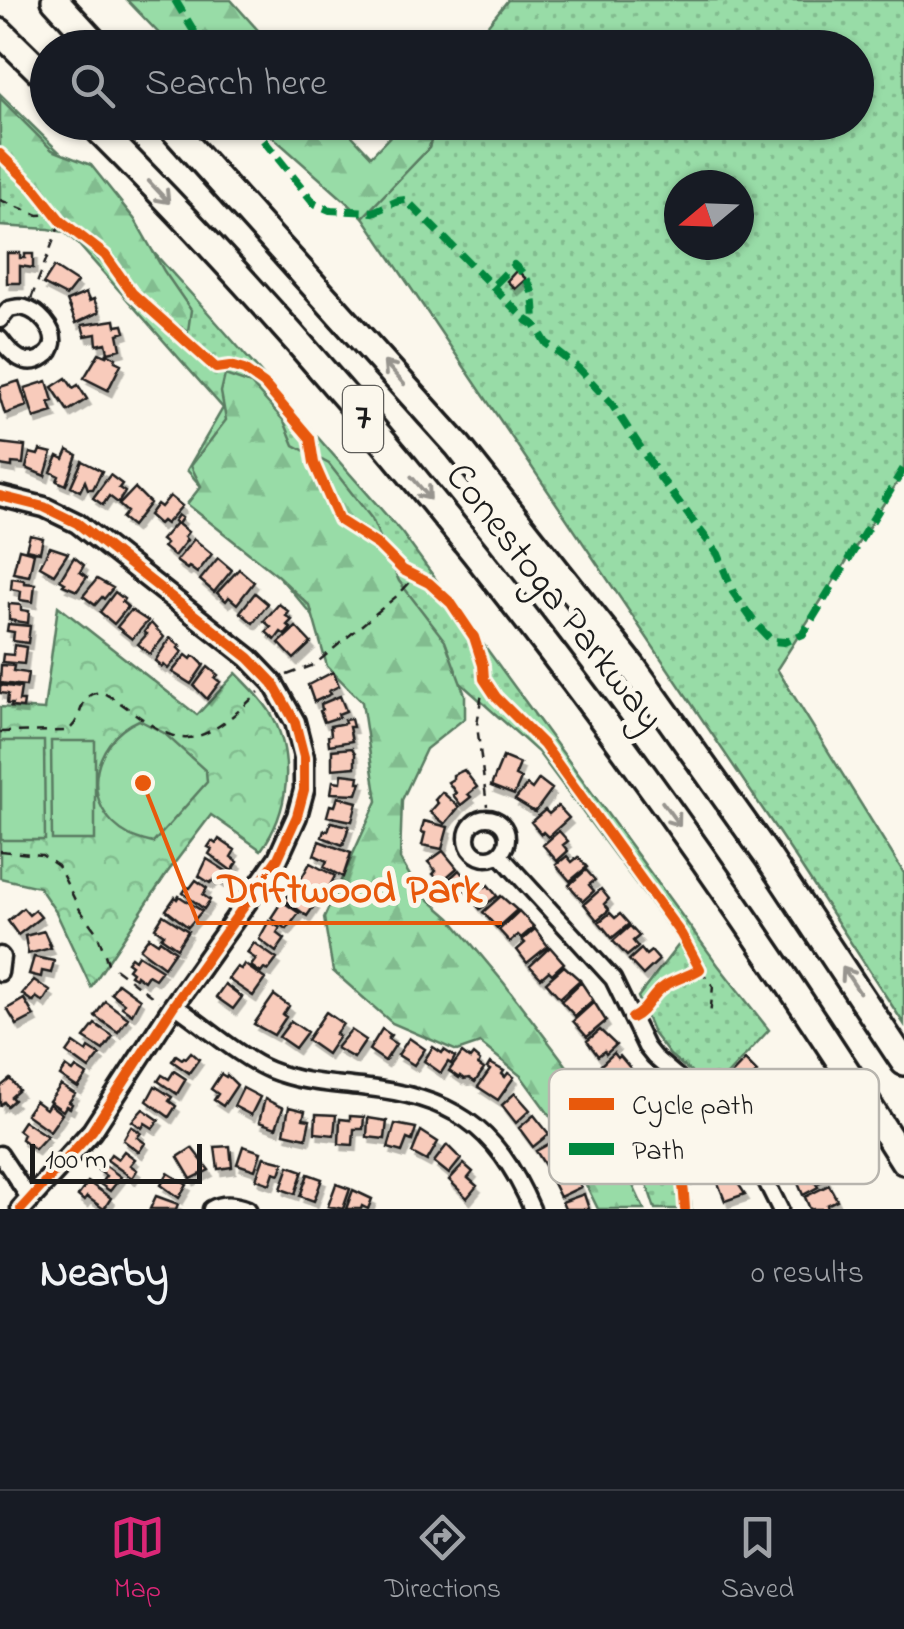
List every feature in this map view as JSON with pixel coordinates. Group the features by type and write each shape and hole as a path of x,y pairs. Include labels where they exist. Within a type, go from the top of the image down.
{"highway":[{"path":"56,0 83,30"},
{"path":"0,32 30,61"},
{"name":"Conestoga Parkway","path":"108,140 279,321 433,502 614,734 763,943 844,1069"},
{"name":"Conestoga Parkway","path":"183,140 458,446 620,652 768,857 904,1062"},
{"name":"Conestoga Parkway","path":"879,1122 904,1161"}],"street":[{"path":"0,320 10,309 34,311 52,332 53,340 43,358 26,362 18,359 0,339"},
{"path":"0,496 59,513 105,543 250,658 273,683 295,722 304,757 304,790 278,858 166,1003 92,1131 26,1205 0,1154"},
{"path":"499,854 613,979 646,1047 668,1069"},
{"path":"0,955 0,973"},
{"path":"166,1003 267,1069 310,1083 400,1092 453,1110 494,1143 532,1209"},
{"path":"768,1184 780,1209"},
{"path":"212,1209 235,1204 248,1209"}],"path":[{"path":"0,200 38,215 56,214"},
{"path":"31,300 61,220"},
{"path":"284,676 314,664 415,577"},
{"path":"484,678 477,724 487,806"},
{"path":"0,732 67,731 78,720 85,700 100,692 172,736 191,738 214,728 263,689"},
{"path":"0,851 42,855 58,866 80,910 98,933 108,963 166,1003"},
{"path":"700,969 713,986 710,1017"}],"green space":[{"path":"127,0 231,0 258,30 156,30"},
{"path":"508,0 904,0 904,472 777,669 904,873 904,1024 791,851 363,217 429,148 431,140 874,140 874,30 484,30"},
{"path":"0,94 30,123 30,140 47,140 89,181 402,533 769,1030 733,1069 687,1069 653,1033 638,997 680,943 538,752 455,678 407,725 187,470 223,408 64,232 0,226"},
{"path":"0,98 30,128 30,140 42,140 52,150 91,165 135,220 191,310 188,331 150,308 65,228 22,175 0,157"},
{"path":"276,140 356,140 371,156 387,140 431,140 429,148 363,217"},
{"path":"225,375 251,384 284,421 294,445 329,464 372,519 399,581 445,641 465,695 465,718 426,749 402,800 400,859 419,891 450,918 569,1069 549,1069 549,1114 521,1076 480,1043 457,1051 392,1023 333,971 324,918 377,801 362,702 327,666 310,606 187,504 201,486 191,466 226,420 221,392"},
{"path":"58,606 197,715 236,673 272,715 286,767 278,819 261,850 211,815 91,987 56,912 39,887 0,878 0,707 44,710"},
{"path":"139,720 164,733 206,771 207,782 153,843 132,836 113,823 102,809 97,793 96,776 109,743"},
{"path":"1,741 44,741 45,840 1,840"},
{"path":"51,741 95,741 95,840 52,840"},
{"path":"586,1184 632,1184 644,1209 598,1209"},
{"path":"647,1184 694,1184 689,1187 692,1209 655,1209"}],"building":[{"path":"7,253 20,253 20,258 33,254 33,268 20,266 20,283 7,283"},
{"path":"54,267 77,282 66,296 43,284"},
{"path":"517,270 526,279 515,289 507,281"},
{"path":"86,293 89,301 94,299 99,312 76,323 67,301"},
{"path":"115,320 116,326 123,325 125,332 118,334 121,349 108,352 106,343 97,345 96,334 85,336 82,325"},
{"path":"99,353 107,353 121,364 108,390 84,378"},
{"path":"66,378 73,388 78,385 87,399 68,411 52,387"},
{"path":"19,381 27,406 5,414 0,387"},
{"path":"47,381 53,412 34,418 25,388"},
{"path":"0,443 25,446 23,464 0,465"},
{"path":"40,450 52,453 45,476 26,468 30,453 38,455"},
{"path":"68,450 77,455 66,485 51,472 58,456 64,459"},
{"path":"82,461 102,471 93,489 88,489 85,481 80,491 71,486"},
{"path":"110,475 122,484 119,488 125,492 118,503 109,496 103,505 93,498"},
{"path":"135,488 150,503 132,526 122,518 127,512 119,505"},
{"path":"170,496 182,506 166,524 159,524 149,515"},
{"path":"178,515 182,518 178,524 188,532 184,537 187,540 174,556 161,540"},
{"path":"30,535 43,538 40,552 26,549"},
{"path":"194,539 212,554 197,573 176,561"},
{"path":"50,547 68,553 54,574 40,566"},
{"path":"19,549 34,553 29,576 13,573"},
{"path":"74,557 84,565 80,572 87,577 77,591 60,580"},
{"path":"218,558 232,570 214,592 200,580"},
{"path":"239,569 254,582 237,604 217,593"},
{"path":"12,578 35,584 33,602 20,600 21,591 11,589"},
{"path":"97,579 113,588 95,605 83,596"},
{"path":"115,592 128,607 114,624 100,612"},
{"path":"255,593 268,604 253,623 240,612"},
{"path":"9,604 21,605 21,610 29,611 28,623 9,620"},
{"path":"279,604 292,620 287,625 291,628 275,640 266,632 271,627 264,621"},
{"path":"131,610 148,621 132,639 117,627"},
{"path":"151,623 164,637 150,654 138,644"},
{"path":"8,624 30,626 28,643 13,641 14,632 7,631"},
{"path":"296,627 311,643 294,659 279,643"},
{"path":"170,638 182,652 168,669 155,661"},
{"path":"14,645 26,647 24,664 2,662 3,654 13,655"},
{"path":"186,655 196,657 204,665 191,684 172,672"},
{"path":"1,665 28,673 26,686 0,683"},
{"path":"208,667 220,682 207,699 194,686"},
{"path":"333,672 339,686 314,702 308,685"},
{"path":"0,685 21,688 19,701 24,701 23,708 7,704 8,694 0,693"},
{"path":"340,696 346,711 324,722 321,704"},
{"path":"351,719 352,741 329,745 330,726"},
{"path":"352,748 355,767 332,769 332,750"},
{"path":"503,757 520,764 515,776 521,779 514,795 491,786"},
{"path":"464,770 477,787 461,805 448,782"},
{"path":"342,774 359,776 357,794 331,793 333,781 341,782"},
{"path":"539,779 552,789 535,812 515,800 527,785 532,789"},
{"path":"442,792 459,807 445,824 430,812"},
{"path":"338,797 357,802 352,821 327,816"},
{"path":"558,806 569,818 548,837 541,834 531,822 545,810 549,814"},
{"path":"424,821 448,827 442,849 422,845"},
{"path":"331,822 349,826 343,845 322,837"},
{"path":"559,831 568,841 563,845 568,851 557,861 543,845"},
{"path":"219,839 235,850 231,857 238,862 232,871 209,854 212,841 216,844"},
{"path":"319,841 351,853 343,877 324,867 327,861 314,855"},
{"path":"443,851 457,868 441,882 428,862"},
{"path":"567,856 572,862 578,857 587,867 570,881 556,865"},
{"path":"207,859 229,873 223,883 216,878 210,883 199,876"},
{"path":"310,863 335,876 325,895 300,881"},
{"path":"459,870 475,884 458,897 446,882"},
{"path":"586,870 595,880 589,885 594,891 583,901 569,885"},
{"path":"196,880 207,888 203,895 210,900 204,909 183,893"},
{"path":"297,882 316,903 307,916 285,900"},
{"path":"481,883 497,896 480,909 468,894"},
{"path":"601,889 609,899 604,904 609,910 597,920 584,904"},
{"path":"179,896 202,911 188,927 166,910"},
{"path":"501,896 517,910 497,928 483,912"},
{"path":"282,901 299,913 287,929 271,918"},
{"path":"23,908 29,915 35,910 41,917 18,935 8,921"},
{"path":"519,911 534,927 510,942 499,930"},
{"path":"610,913 615,918 620,914 629,924 612,938 599,922"},
{"path":"163,915 188,931 177,948 155,928"},
{"path":"269,921 280,928 277,933 285,939 276,952 259,939"},
{"path":"630,926 639,936 633,941 638,947 627,956 613,941"},
{"path":"535,929 548,946 527,963 517,950"},
{"path":"44,931 51,948 28,954 25,936"},
{"path":"149,937 175,951 164,967 140,949"},
{"path":"254,943 277,959 268,971 264,969 261,973 251,966 256,959 247,953"},
{"path":"550,947 564,963 541,978 530,966"},
{"path":"641,949 646,955 651,951 659,960 643,975 629,960"},
{"path":"138,955 162,970 155,979 148,975 144,981 130,975 131,965 127,962"},
{"path":"34,957 54,961 51,973 42,971 41,977 29,974"},
{"path":"244,964 265,979 253,996 228,979"},
{"path":"564,966 580,980 560,998 546,982"},
{"path":"34,980 50,991 43,1002 36,997 33,1002 22,994"},
{"path":"581,982 593,1000 575,1016 561,1001"},
{"path":"118,983 140,999 132,1014 111,993"},
{"path":"225,984 242,997 233,1009 216,997"},
{"path":"274,995 289,1006 274,1035 254,1024"},
{"path":"24,999 34,1016 17,1025 7,1009"},
{"path":"105,1001 128,1018 118,1032 95,1016"},
{"path":"594,1002 606,1021 587,1037 573,1021"},
{"path":"326,1012 343,1024 327,1054 307,1040"},
{"path":"291,1021 307,1032 295,1048 279,1037"},
{"path":"95,1024 113,1036 103,1050 84,1038"},
{"path":"382,1029 396,1044 385,1061 369,1050"},
{"path":"351,1030 366,1040 354,1058 336,1048"},
{"path":"600,1030 616,1045 598,1056 587,1041"},
{"path":"409,1038 425,1049 414,1065 398,1055"},
{"path":"74,1043 100,1055 89,1069 67,1053"},
{"path":"433,1047 455,1057 441,1073 424,1061"},
{"path":"191,1052 199,1059 189,1073 172,1061 176,1055 182,1059"},
{"path":"462,1053 470,1059 473,1055 484,1069 475,1082 449,1071"},
{"path":"614,1053 631,1069 604,1069 601,1065"},
{"path":"745,1060 754,1069 736,1069"},
{"path":"490,1063 504,1071 505,1077 508,1073 514,1077 498,1100 478,1087 490,1070"},
{"path":"66,1067 87,1075 78,1088 60,1076"},
{"path":"174,1071 186,1079 177,1094 158,1081 162,1075 169,1079"},
{"path":"221,1074 237,1085 223,1106 214,1100 218,1094 211,1089"},
{"path":"10,1079 19,1090 7,1106 4,1102 0,1105 0,1087"},
{"path":"61,1085 75,1094 70,1108 66,1106 63,1111 49,1101"},
{"path":"155,1086 172,1097 169,1101 176,1106 169,1117 147,1101"},
{"path":"243,1088 260,1097 251,1115 234,1106"},
{"path":"515,1093 530,1110 516,1123 502,1105"},
{"path":"265,1099 283,1108 276,1128 259,1122"},
{"path":"35,1101 46,1109 49,1104 62,1114 50,1131 26,1114"},
{"path":"289,1107 305,1111 303,1119 310,1120 306,1138 284,1133"},
{"path":"143,1109 159,1120 153,1128 145,1123 142,1128 132,1121"},
{"path":"316,1114 336,1115 334,1135 315,1133"},
{"path":"534,1115 549,1134 533,1147 519,1128"},
{"path":"350,1116 364,1117 363,1129 354,1129 353,1145 339,1144 340,1119 350,1120"},
{"path":"368,1118 387,1121 385,1139 367,1137"},
{"path":"24,1121 47,1136 35,1149 21,1139 23,1134 18,1130"},
{"path":"395,1124 416,1128 412,1141 407,1139 402,1152 388,1148"},
{"path":"131,1126 141,1133 137,1137 145,1143 139,1152 123,1140"},
{"path":"421,1131 438,1142 427,1161 412,1153"},
{"path":"549,1144 549,1169 548,1170 536,1151"},
{"path":"447,1145 461,1159 449,1174 434,1162"},
{"path":"230,1146 232,1167 218,1169 215,1147"},
{"path":"243,1146 261,1152 255,1170 237,1164"},
{"path":"192,1148 209,1170 191,1179 178,1157"},
{"path":"124,1151 135,1159 130,1165 137,1170 132,1178 107,1160 111,1154 118,1159"},
{"path":"264,1157 284,1162 280,1174 274,1172 270,1184 256,1179"},
{"path":"102,1163 121,1177 110,1191 100,1184 106,1176 98,1170"},
{"path":"464,1164 473,1172 468,1178 477,1186 467,1198 449,1180"},
{"path":"289,1166 303,1171 295,1194 281,1189"},
{"path":"168,1173 187,1185 179,1198 161,1185"},
{"path":"308,1174 322,1179 314,1201 300,1196"},
{"path":"88,1182 111,1198 104,1209 87,1197 84,1201 78,1196"},
{"path":"336,1184 350,1189 343,1209 328,1206"},
{"path":"554,1184 580,1184 581,1187 560,1197"},
{"path":"718,1184 738,1184 745,1194 725,1201"},
{"path":"798,1184 816,1184 818,1187 803,1195"},
{"path":"829,1185 837,1200 827,1205 828,1209 810,1209 805,1197"},
{"path":"353,1190 372,1199 368,1209 346,1209"},
{"path":"584,1194 589,1209 565,1209 562,1202"},
{"path":"156,1196 178,1204 176,1209 150,1209"}],"marked path":[{"path":"175,0 193,30"},
{"path":"263,140 314,203 330,210 373,212 406,200 535,325 546,343 579,369 611,403 659,476 718,554 733,592 772,641 784,642 803,634 904,468"},
{"path":"495,284 514,265 521,271 532,292 535,325"}],"cycle path":[{"path":"0,154 61,221 105,255 132,293 216,368 244,370 264,384 310,438 314,463 339,520 378,545 403,570 429,583 451,603 474,637 484,679 496,697 544,745 681,934 700,969 662,988 632,1018"},
{"path":"0,496 44,507 77,523 249,658 273,683 295,722 304,757 304,790 278,858 174,1005 92,1131 21,1209"},
{"path":"683,1184 685,1209"}],"place":[{"name":"Driftwood Park","path":"143,783"}]}
